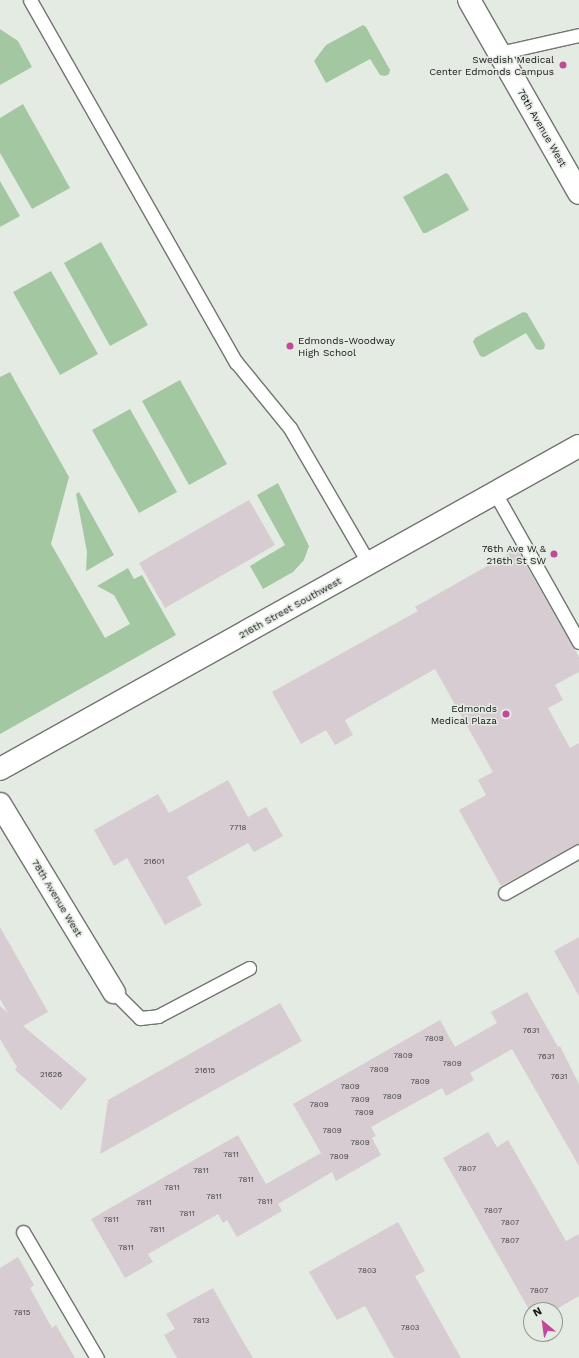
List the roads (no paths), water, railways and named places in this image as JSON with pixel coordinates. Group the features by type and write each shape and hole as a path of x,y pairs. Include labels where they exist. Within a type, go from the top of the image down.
{"street":[{"name":"76th Avenue West","path":"469,0 579,193"},
{"name":"216th Street Southwest","path":"0,769 579,446"},
{"name":"78th Avenue West","path":"0,804 114,992"}],"lane":[{"path":"30,0 236,362 290,428 369,564"},
{"path":"499,53 579,35"},
{"path":"495,493 579,642"},
{"path":"505,893 579,851"},
{"path":"114,992 140,1018 158,1016 249,968"},
{"path":"23,1232 97,1358"}],"place":[{"name":"Swedish Medical Center Edmonds Campus","path":"563,65"},
{"name":"Edmonds-Woodway High School","path":"290,346"},
{"name":"76th Ave W & 216th St SW","path":"554,554"},
{"name":"Edmonds Medical Plaza","path":"506,714"}]}
